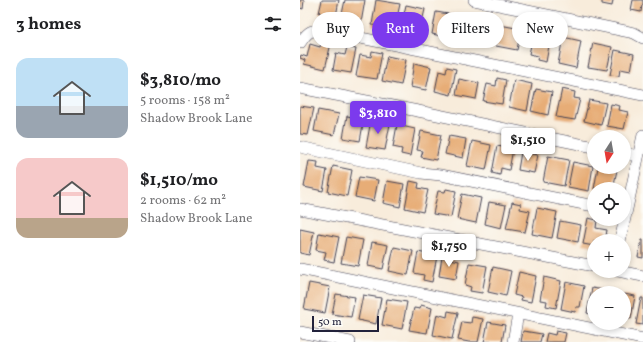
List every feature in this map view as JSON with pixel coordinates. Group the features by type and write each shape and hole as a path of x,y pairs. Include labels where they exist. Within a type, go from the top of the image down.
{"street":[{"path":"474,0 634,33 643,38"},
{"path":"300,43 306,34 313,30 326,31 643,95"},
{"path":"300,88 587,146"},
{"path":"631,186 643,134"},
{"path":"300,147 421,173 441,175 587,205"},
{"path":"631,154 638,156"},
{"path":"300,209 587,265"},
{"path":"300,269 643,339"},
{"path":"631,274 643,276"},
{"path":"513,342 518,314"},
{"path":"300,332 350,342"}],"building":[{"path":"300,0 304,0 303,9 300,8"},
{"path":"322,0 339,0 337,12 319,12"},
{"path":"345,0 365,0 363,12 342,12"},
{"path":"376,0 400,4 398,12 374,12"},
{"path":"602,0 613,0 612,6 602,4"},
{"path":"633,0 643,0 641,12 631,10"},
{"path":"406,5 425,9 424,12 404,12"},
{"path":"436,12 437,12 437,35 432,34"},
{"path":"504,26 512,27 512,48 517,48 517,50 504,48"},
{"path":"568,38 581,41 576,68 558,64 561,48 568,48"},
{"path":"593,43 612,47 607,70 588,67"},
{"path":"310,44 312,45 312,48 330,48 325,69 304,64 305,60 300,58 301,55 307,57"},
{"path":"347,48 356,49 351,73 333,70 336,53 345,55"},
{"path":"530,48 549,48 546,62 537,60 538,56 529,54"},
{"path":"615,50 634,54 631,71 620,69 619,76 610,75"},
{"path":"372,51 382,53 377,79 356,76 360,55 371,57"},
{"path":"387,56 406,60 401,85 382,81"},
{"path":"414,63 431,67 426,90 410,87"},
{"path":"447,67 456,69 451,95 435,91 439,71 446,73"},
{"path":"497,78 506,80 502,104 483,101 487,84 496,86"},
{"path":"459,79 479,83 476,99 456,95"},
{"path":"514,80 532,84 527,111 509,107"},
{"path":"536,89 552,92 548,115 531,111"},
{"path":"562,89 575,92 574,98 580,99 575,120 556,117"},
{"path":"589,100 606,103 601,125 584,121"},
{"path":"611,104 620,106 619,110 628,112 624,129 607,126"},
{"path":"300,106 314,108 308,135 300,134"},
{"path":"318,110 339,114 334,135 314,131"},
{"path":"347,116 364,119 360,141 343,138"},
{"path":"371,120 390,124 385,150 366,147"},
{"path":"397,125 415,129 410,156 401,154 402,149 393,147"},
{"path":"421,131 441,135 436,160 421,157 423,151 417,150"},
{"path":"449,136 466,139 463,158 445,154"},
{"path":"472,141 491,145 486,170 467,166"},
{"path":"497,146 513,149 509,170 501,168 500,175 492,173"},
{"path":"521,152 538,155 534,173 518,170"},
{"path":"548,156 569,160 564,186 543,182"},
{"path":"309,161 318,162 317,168 327,170 323,191 304,187"},
{"path":"573,162 587,165 587,174 592,174 590,182 587,182 587,191 568,187"},
{"path":"333,166 352,170 347,196 328,192"},
{"path":"597,174 616,174 614,182 595,182"},
{"path":"359,177 378,180 374,201 355,197"},
{"path":"387,181 404,184 400,207 383,203"},
{"path":"410,181 419,183 418,188 428,190 423,212 405,208"},
{"path":"446,189 456,191 451,217 433,214 438,191 445,192"},
{"path":"462,194 481,198 476,223 457,219"},
{"path":"489,202 506,205 501,228 485,224"},
{"path":"512,202 521,204 520,209 530,211 525,232 506,229"},
{"path":"537,208 557,212 552,238 532,234"},
{"path":"560,221 581,225 578,242 557,238"},
{"path":"587,223 587,226 596,226 596,228 607,230 606,234 587,234 587,245 583,244"},
{"path":"300,229 314,232 309,255 300,253"},
{"path":"319,233 339,237 334,262 324,260 326,252 316,250"},
{"path":"346,237 363,240 358,266 341,263"},
{"path":"643,240 643,258 638,257"},
{"path":"372,242 388,245 383,269 368,266"},
{"path":"394,247 413,251 408,275 389,271"},
{"path":"418,252 437,256 432,282 423,280 424,275 414,273"},
{"path":"442,257 459,261 456,279 439,276"},
{"path":"469,263 487,266 482,293 470,291 471,287 465,285"},
{"path":"493,267 511,271 506,296 488,292"},
{"path":"519,272 536,276 531,302 521,300 522,297 514,295"},
{"path":"544,277 561,281 556,308 546,306 547,301 540,300"},
{"path":"566,282 584,286 580,307 576,307 575,312 561,309"},
{"path":"309,283 330,287 325,313 304,309"},
{"path":"336,294 355,297 351,317 332,314"},
{"path":"363,295 381,298 376,324 358,320"},
{"path":"631,295 635,296 631,319"},
{"path":"641,298 643,298 643,325 636,324"},
{"path":"387,299 407,302 402,329 382,325"},
{"path":"421,305 432,308 427,333 409,330 414,308 420,309"},
{"path":"448,311 458,313 452,339 433,335 437,314 447,317"},
{"path":"472,317 483,319 478,342 458,340 462,322 471,323"},
{"path":"488,322 505,325 502,342 484,342"},
{"path":"523,331 542,334 540,342 521,342"},
{"path":"556,331 566,333 564,342 545,342 547,333 555,335"}]}
